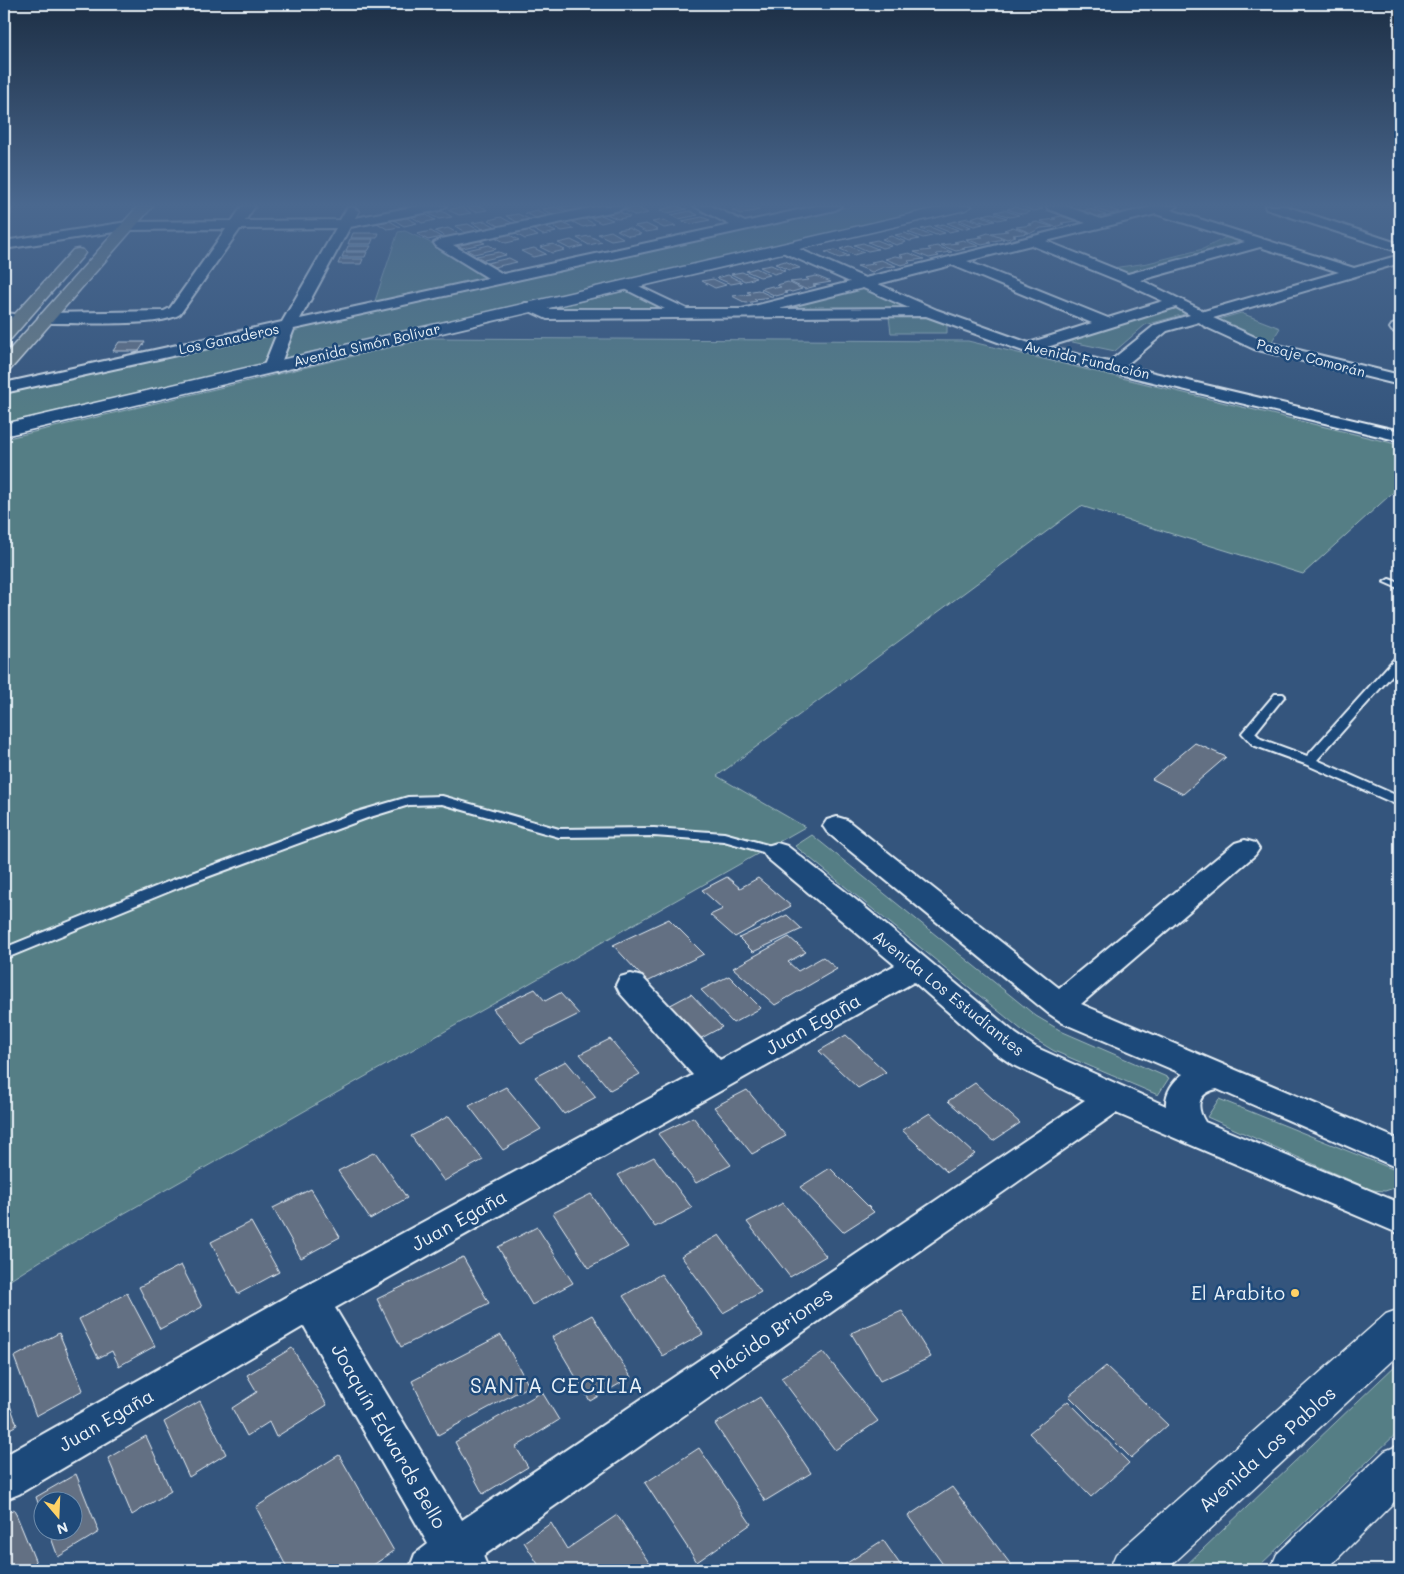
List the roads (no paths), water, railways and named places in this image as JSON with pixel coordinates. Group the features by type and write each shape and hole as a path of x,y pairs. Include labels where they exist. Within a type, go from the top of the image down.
{"main road":[{"path":"4,336 11,318 50,279"},
{"path":"4,366 80,279"}],"street":[{"path":"46,318 168,315 175,311 197,279"},
{"path":"271,368 287,327 314,279"},
{"name":"Los Ganaderos","path":"4,388 498,279"},
{"name":"Avenida Simón Bolívar","path":"4,430 530,306 652,279"},
{"name":"Avenida Fundación","path":"855,279 932,314 1029,348 1114,366 1400,436"},
{"path":"744,313 878,279"},
{"path":"999,279 1108,324"},
{"name":"Pasaje Comorán","path":"1128,279 1177,302 1210,323 1260,346 1400,380"},
{"path":"1114,366 1161,328 1334,279"},
{"path":"628,285 686,314"},
{"path":"1029,348 1177,302"},
{"path":"530,306 547,314 932,314"},
{"path":"836,826 1059,1005 1082,1019 1220,1076 1400,1155"},
{"path":"1059,1005 1245,849"},
{"name":"Avenida Los Estudiantes","path":"777,852 846,907 1005,1043 1024,1056 1113,1098 1400,1219"},
{"name":"Juan Egaña","path":"4,1479 311,1302 916,967"},
{"path":"631,985 716,1078"},
{"path":"1193,1132 1184,1120 1181,1108 1183,1096 1196,1081 1220,1076"},
{"name":"Plácido Briones","path":"451,1564 1113,1098"},
{"name":"Joaquín Edwards Bello","path":"311,1302 451,1564"},
{"name":"Avenida Los Pablos","path":"1132,1570 1400,1327"},
{"path":"1293,1570 1400,1466"}],"lane":[{"path":"1389,582 1400,586"},
{"path":"1309,761 1400,659"},
{"path":"1279,696 1248,732 1257,742 1309,761 1400,802"},
{"path":"4,954 174,884 362,815 408,802 442,800 559,833 654,832 724,837 777,852"}],"place":[{"name":"El Arabito","path":"1295,1293"}],"district":[{"name":"SANTA CECILIA","path":"557,1386"}]}
